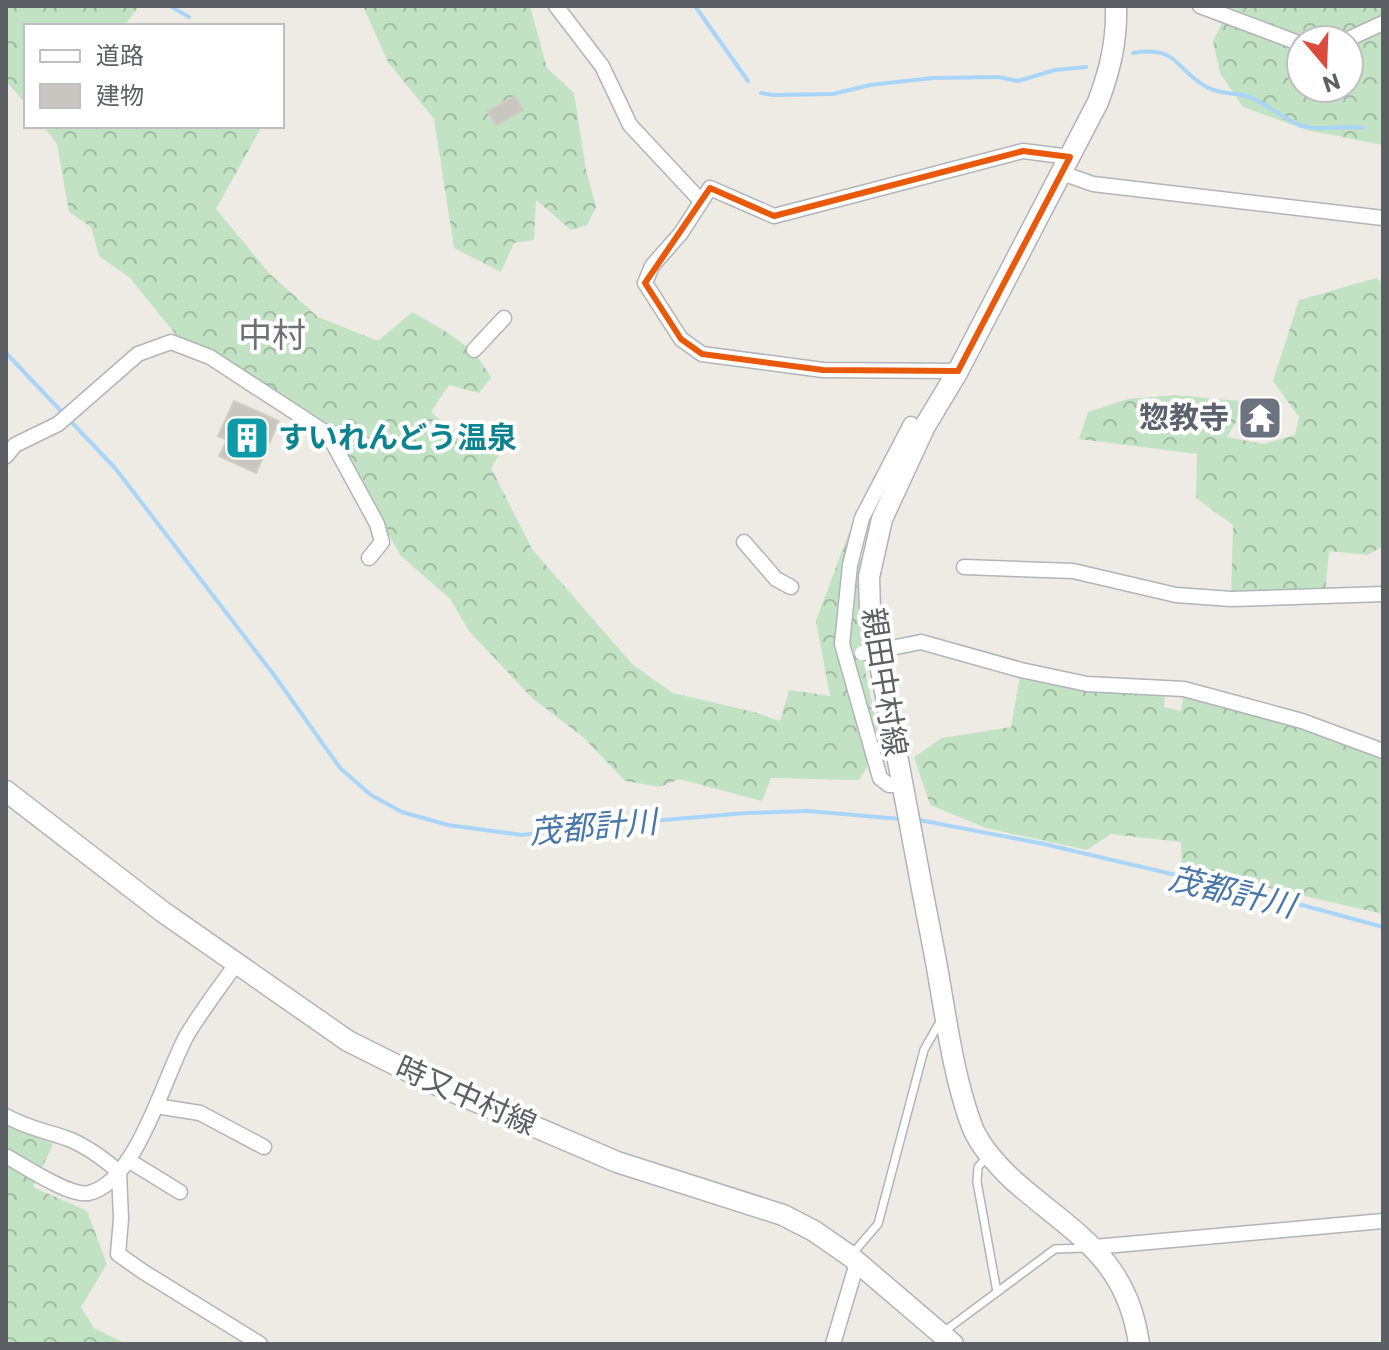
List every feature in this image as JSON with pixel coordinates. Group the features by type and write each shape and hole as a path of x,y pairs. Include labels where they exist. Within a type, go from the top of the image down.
{"main road":[{"name":"親田中村線","path":"1116,6 1110,68 1098,102 958,371 925,426 882,519 869,577 870,611 902,785 962,1094 974,1131 989,1155 1024,1189 1094,1247 1121,1284 1139,1344"},
{"name":"時又中村線","path":"6,791 76,847 236,964 348,1041 428,1081 617,1162 783,1215 814,1231 853,1260 947,1339"}],"street":[{"path":"556,6 602,66 630,125 701,201"},
{"path":"1200,6 1285,38"},
{"path":"958,371 823,370 702,354 681,339 645,283 652,266 681,233 710,188 774,216 1023,151 1066,165 1093,184 1383,218"},
{"path":"474,350 504,318"},
{"path":"6,456 15,445 58,424 138,354 171,342 210,357 328,434 377,524 382,542 369,558"},
{"path":"902,785 889,785 880,778 842,644 850,565 862,518 911,424"},
{"path":"744,542 776,579 791,587"},
{"path":"964,567 1073,571 1176,595 1231,599 1383,594"},
{"path":"845,657 921,642 1021,670 1087,684 1184,689 1302,721 1383,751"},
{"path":"6,1156 71,1191 87,1194 105,1186 124,1166 156,1106 187,1036 236,964"},
{"path":"156,1106 200,1113 264,1147"},
{"path":"6,1116 20,1125 68,1139 106,1161 180,1192"},
{"path":"124,1166 118,1254 260,1344"},
{"path":"1094,1247 1383,1221"},
{"path":"833,1344 853,1260"}],"lane":[{"path":"853,1260 878,1224 924,1050 946,1013"},
{"path":"989,1155 978,1167 977,1182 997,1292"},
{"path":"947,1339 997,1292 1055,1249 1094,1247"}],"highlighted area":[{"path":"1023,151 1070,157 958,371 823,370 702,354 681,339 645,283 710,188 774,216"}],"green space":[{"path":"6,6 139,6 126,24 24,24 24,102 6,81"},
{"path":"363,6 530,6 547,68 574,93 586,170 596,207 587,225 571,230 536,200 534,240 514,243 501,272 454,248 434,119 388,62"},
{"path":"1231,6 1383,6 1383,145 1307,130 1243,107 1220,73 1213,41"},
{"path":"45,128 261,128 216,209 270,274 318,317 378,341 412,312 457,339 477,357 491,378 479,393 449,385 431,412 469,443 496,442 501,452 491,468 532,549 633,665 673,693 780,721 789,690 830,696 816,621 849,532 861,553 859,595 864,665 881,745 859,780 771,778 762,801 679,779 660,787 625,781 583,737 532,698 469,631 450,599 400,555 332,432 221,356 177,336 130,278 99,256 91,227 69,212 57,144"},
{"path":"1376,278 1383,283 1383,546 1368,555 1329,551 1325,595 1231,599 1233,525 1196,498 1197,454 1079,439 1088,412 1128,399 1175,395 1241,401 1236,422 1227,437 1263,444 1295,435 1299,417 1273,381 1299,300"},
{"path":"1021,670 1165,687 1164,707 1181,711 1184,689 1383,751 1383,914 1182,868 1181,842 1111,834 1087,850 986,828 930,805 914,757 942,738 1011,727"},
{"path":"6,1124 53,1144 33,1187 87,1211 107,1264 81,1307 94,1328 126,1344 6,1344"}],"building":[{"path":"515,96 523,110 496,126 488,111"},
{"name":"すいれんどう温泉","path":"234,401 279,421 256,473 219,456 227,440 218,436"},
{"name":"惣教寺","path":"1252,401 1273,403 1269,435 1240,432 1242,419 1246,420 1248,405 1252,405"}],"waterway":[{"path":"170,6 189,17"},
{"path":"695,6 748,81"},
{"path":"1133,53 1168,56 1207,87 1244,95 1302,126 1363,128"},
{"path":"761,93 833,94 870,85 933,78 998,77 1018,81 1055,70 1086,67"},
{"name":"茂都計川","path":"6,353 115,468 274,675 340,768 371,795 402,812 448,825 522,835 746,813 808,811 901,819"},
{"name":"茂都計川","path":"914,819 1044,844 1287,901 1383,927"}],"place":[{"name":"惣教寺","path":"1260,418"},
{"name":"すいれんどう温泉","path":"247,438"}],"district":[{"name":"中村","path":"272,335"}]}
